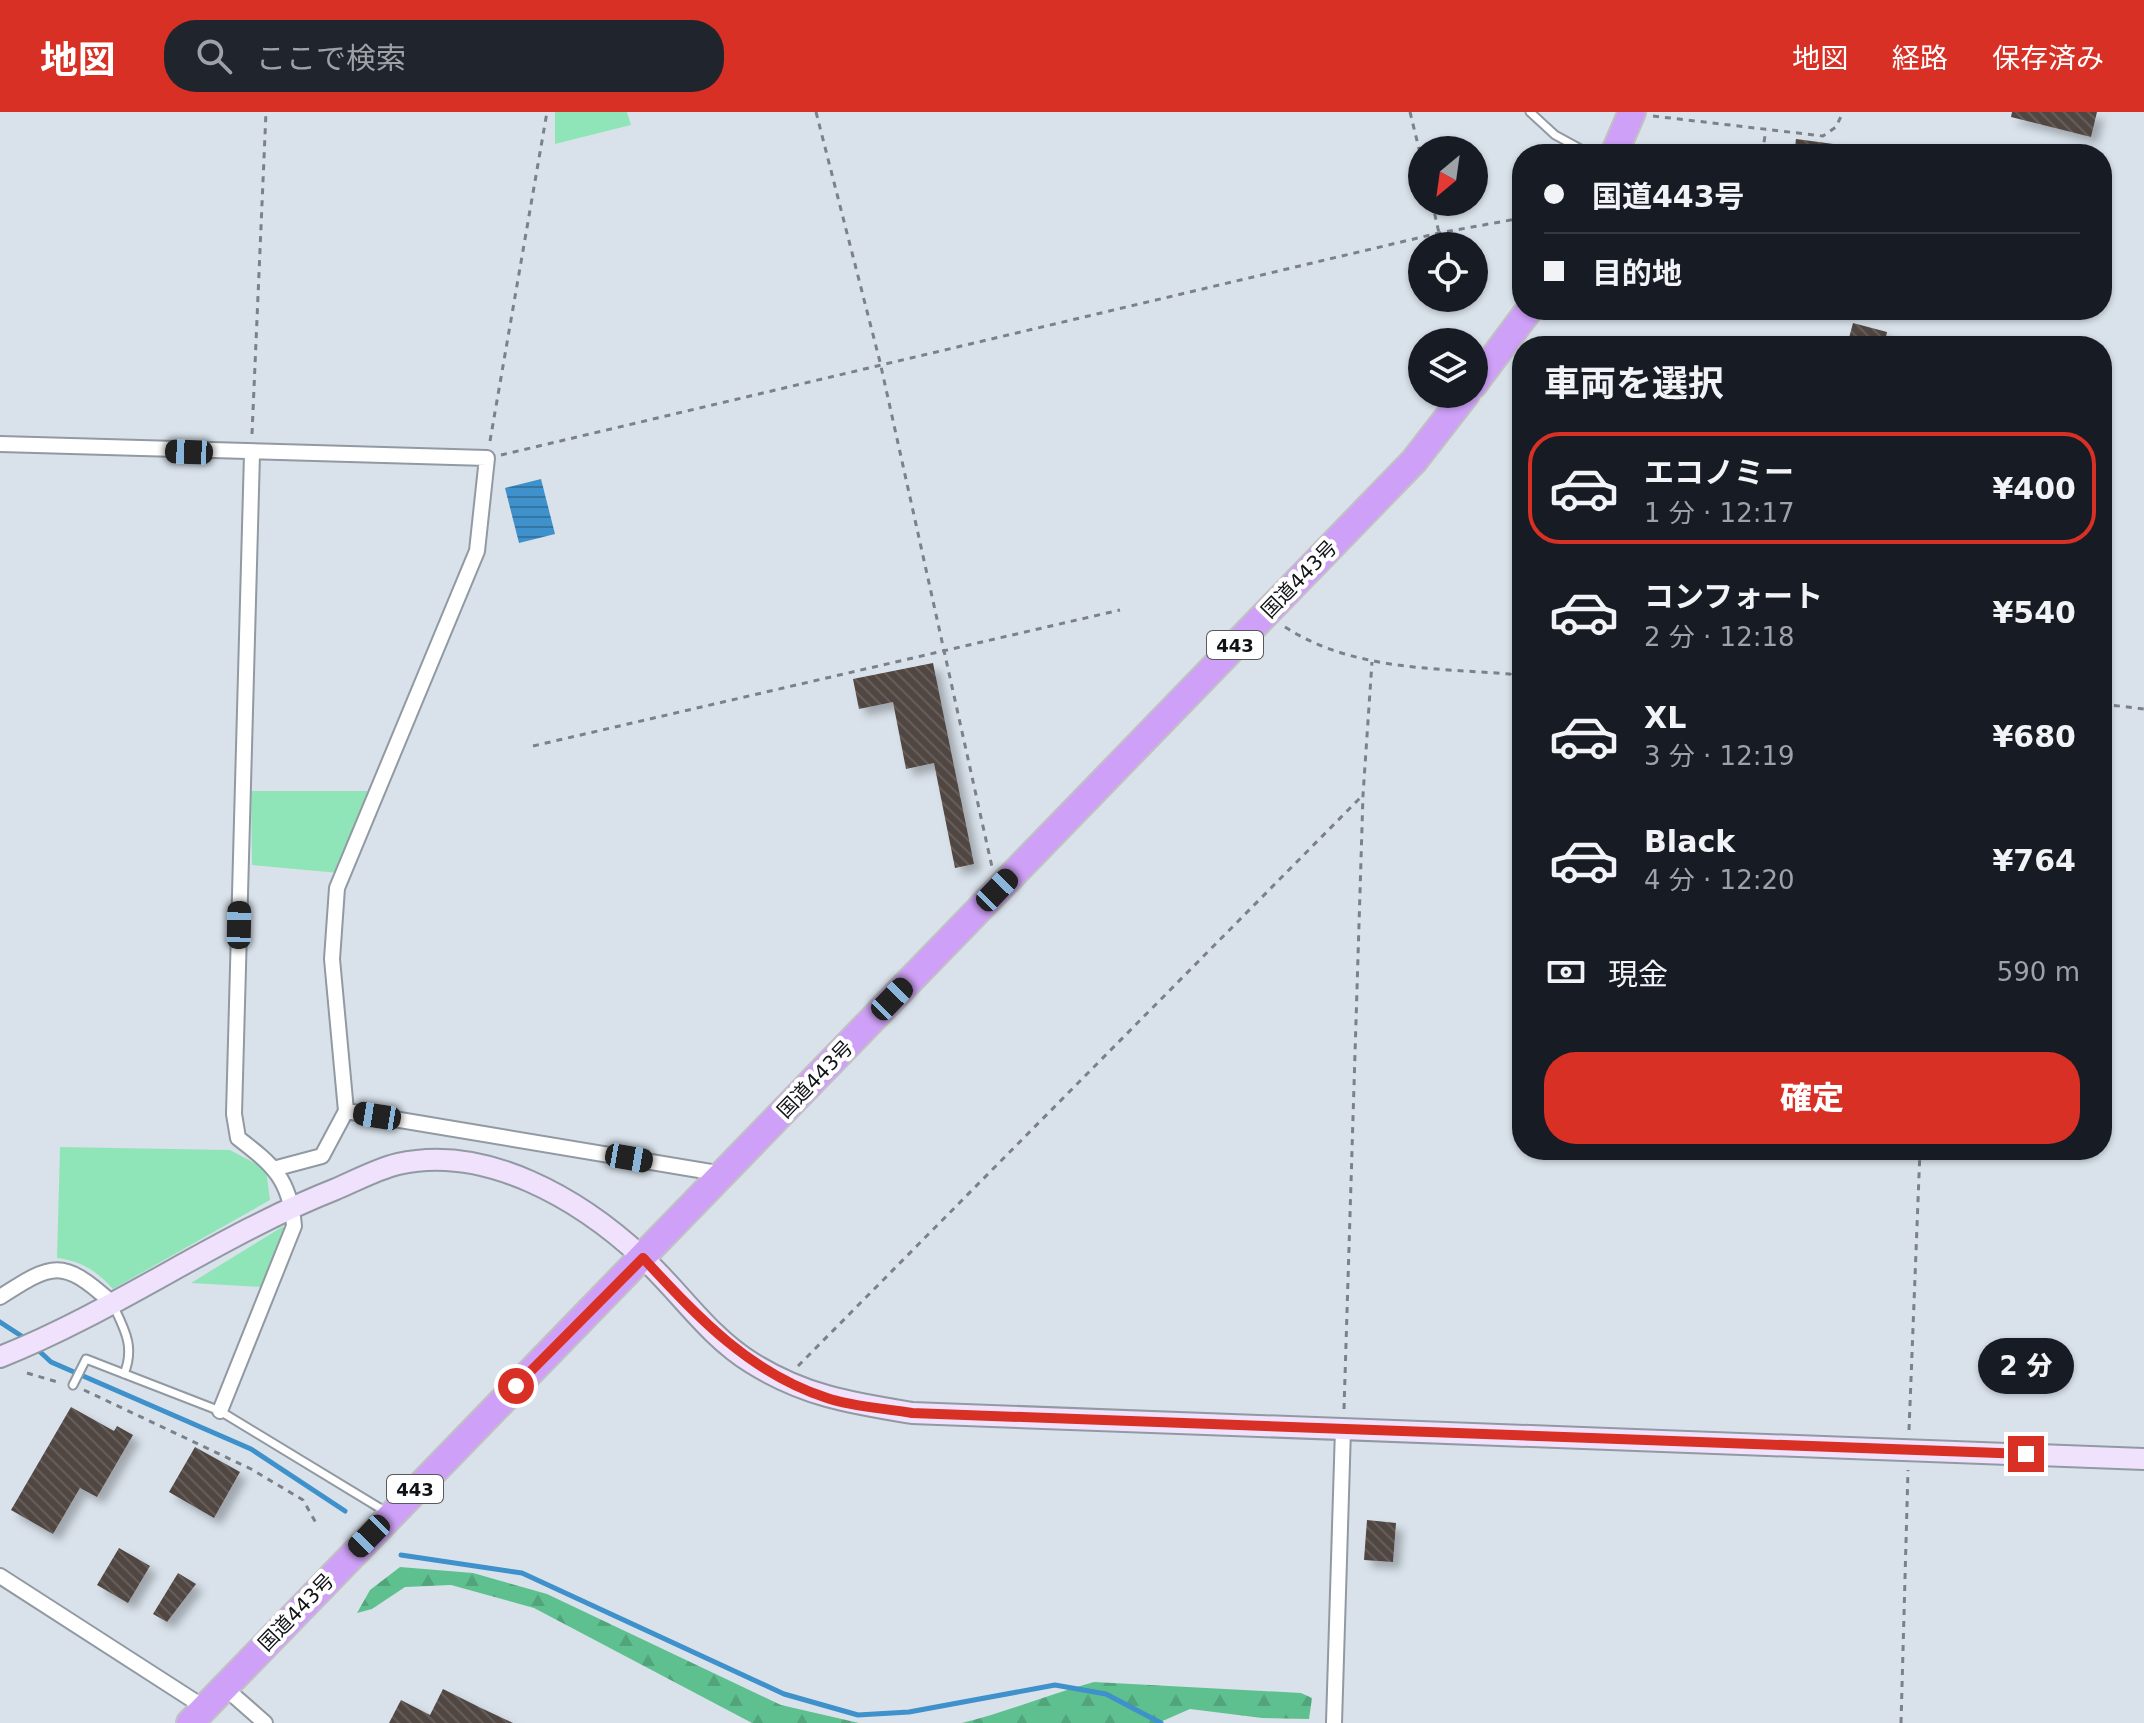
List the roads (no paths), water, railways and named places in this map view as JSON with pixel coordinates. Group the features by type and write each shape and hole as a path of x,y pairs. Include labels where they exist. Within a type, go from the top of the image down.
{"highway":[{"path":"1618,144 1632,113"},
{"path":"1488,365 1522,320"},
{"name":"国道443号","path":"198,1716 1414,461 1455,408"}],"street":[{"path":"0,444 252,454 487,458 477,551 337,888 332,959 346,1111 322,1156 277,1168"},
{"path":"220,1411 294,1226 292,1206 277,1168 238,1138 234,1114 252,454"},
{"path":"346,1111 723,1174"},
{"path":"10,1353 42,1340 292,1206 397,1164 451,1160 523,1177 584,1210 643,1258 709,1329 749,1362 829,1399 912,1413 2144,1459"},
{"path":"0,1297 39,1272 62,1269 84,1277 111,1302"},
{"path":"1334,1723 1343,1429"},
{"path":"0,1576 198,1716"},
{"path":"224,1687 265,1723"}],"lane":[{"path":"1530,112 1555,135 1572,144"},
{"path":"111,1302 129,1339 131,1357 124,1374"},
{"path":"73,1385 86,1359 220,1411 390,1515"}],"water":[{"path":"541,479 555,534 519,543 505,488"}],"waterway":[{"path":"0,1322 26,1339"},
{"path":"36,1348 51,1362 251,1449 345,1511"},
{"path":"401,1555 522,1573 784,1694 858,1715 909,1712 1055,1685 1106,1694 1161,1723"}]}
